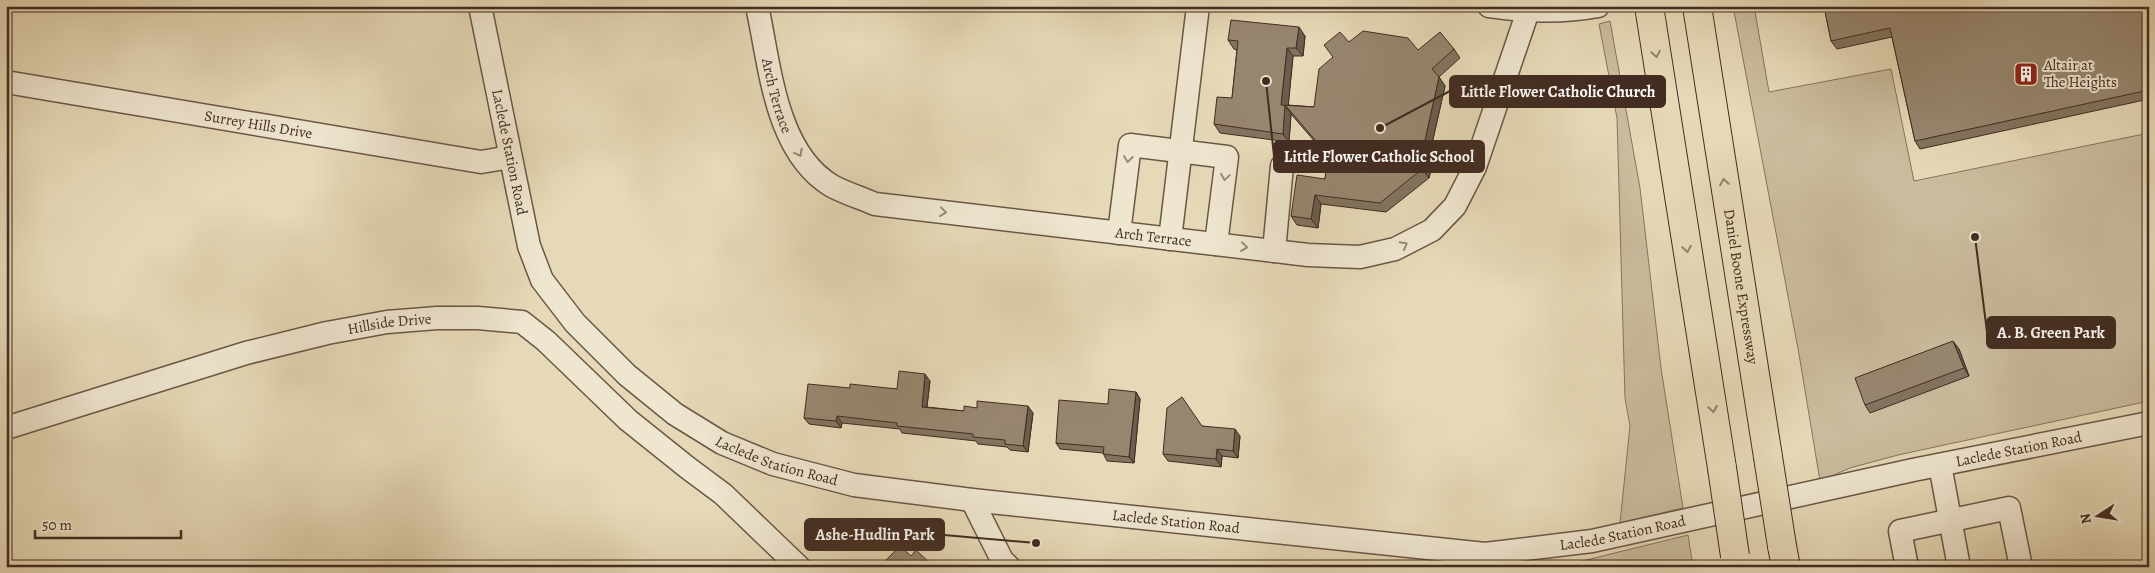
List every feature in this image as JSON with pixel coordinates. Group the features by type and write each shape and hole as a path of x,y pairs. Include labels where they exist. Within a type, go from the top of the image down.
{"highway":[{"path":"1649,6 1736,563"},
{"name":"Daniel Boone Expressway","path":"1697,6 1784,556"}],"street":[{"name":"Laclede Station Road","path":"480,6 528,246 542,280 575,322 627,375 675,414 722,443 773,464 854,485 972,500 1485,554 1592,541 1940,465 2149,423"},
{"name":"Arch Terrace","path":"757,6 781,118 804,161 832,186 875,204 1274,251 1360,257 1395,249 1432,230 1455,206 1475,168 1528,11"},
{"path":"1170,239 1198,6"},
{"path":"1489,6 1528,11 1591,8"},
{"name":"Surrey Hills Drive","path":"6,82 481,162 510,157"},
{"path":"1119,233 1130,144 1227,157 1216,244"},
{"path":"1274,251 1282,166"},
{"name":"Hillside Drive","path":"6,428 246,353 327,333 387,322 436,318 478,318 522,322 546,341 628,420 723,494 799,567"},
{"path":"1940,465 1959,567"},
{"path":"972,500 1002,560 1009,567"},
{"path":"1907,567 1900,531 1950,522 2009,508 2021,567"}],"shaded area":[{"path":"1733,6 1754,6 1769,92 1891,69 1914,181 2149,133 2149,401 1898,455 1850,468 1820,481 1799,354"},
{"path":"1610,21 1640,188 1661,368 1683,508 1620,523 1630,426 1625,398 1617,118 1599,24"},
{"path":"1688,535 1693,567 1540,567 1574,563"}],"building":[{"name":"Altair at The Heights","path":"1824,6 2149,6 2149,90 1915,141 1890,28 1831,41"},
{"path":"1231,20 1299,27 1296,48 1287,48 1281,105 1285,105 1283,134 1214,124 1217,97 1232,98 1238,41 1228,40"},
{"path":"1363,31 1408,38 1418,50 1440,32 1454,49 1432,69 1439,77 1425,140 1429,146 1422,169 1380,203 1315,195 1311,219 1291,216 1297,175 1325,179 1328,155 1285,105 1314,107 1319,69 1333,57 1324,45 1340,32 1349,42"},
{"path":"1953,341 1964,368 1865,405 1855,378"},
{"path":"899,371 925,374 922,407 964,411 964,406 977,408 977,401 1028,406 1023,446 1005,444 1005,440 973,437 973,434 897,426 897,423 837,416 836,421 804,418 808,384 850,388 850,384 897,389"},
{"path":"1109,389 1136,392 1129,457 1103,454 1104,447 1056,443 1059,400 1108,404"},
{"path":"1182,397 1202,426 1235,429 1233,451 1217,449 1216,459 1163,454 1167,408"},
{"path":"900,546 911,556 916,550 934,567 893,567 886,560"}],"place":[{"name":"Altair at The Heights","path":"2026,74"},
{"name":"Little Flower Catholic School","path":"1266,81"},
{"name":"Little Flower Catholic Church","path":"1380,128"},
{"name":"A. B. Green Park","path":"1975,237"},
{"name":"Ashe-Hudlin Park","path":"1036,543"}]}
